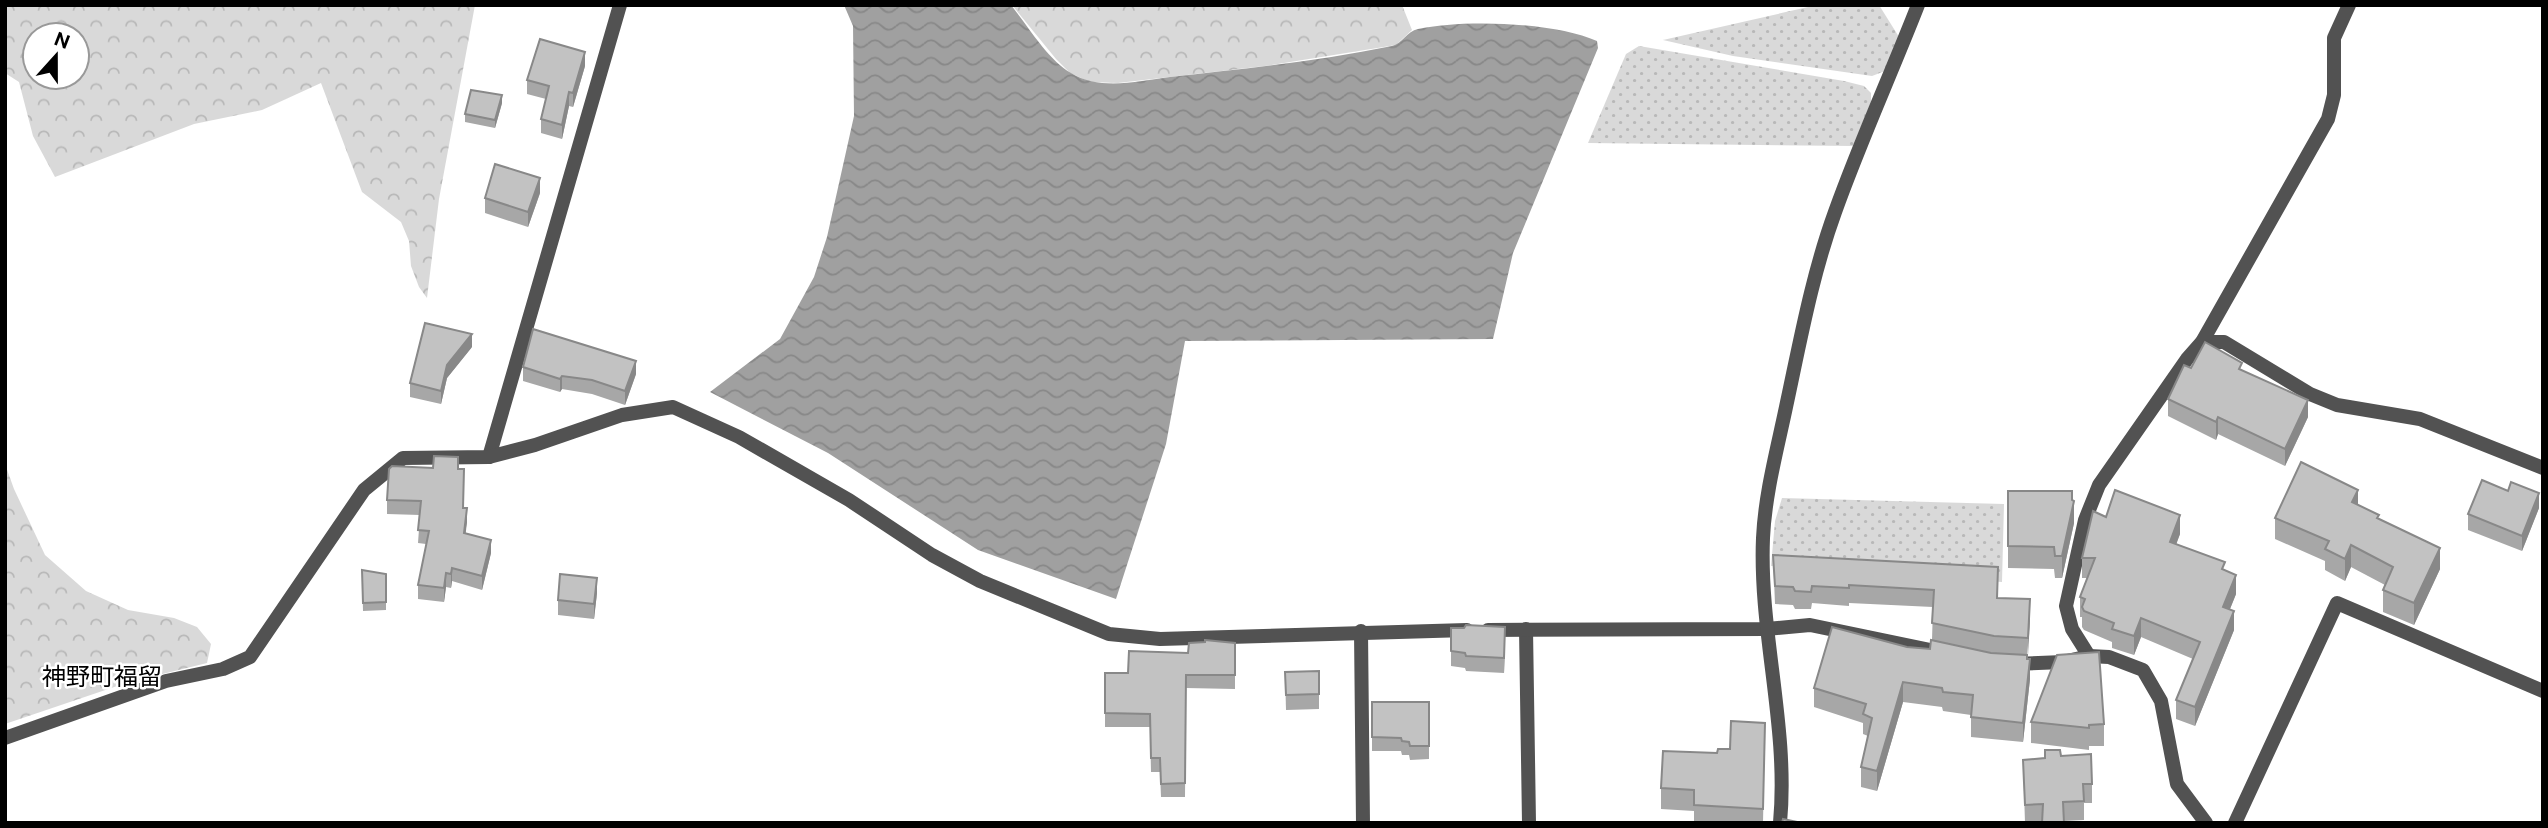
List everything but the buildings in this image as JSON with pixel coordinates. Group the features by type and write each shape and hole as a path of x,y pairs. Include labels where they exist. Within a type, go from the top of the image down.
{"street":[{"path":"489,457 620,5"},
{"path":"1780,823 1782,760 1763,610 1763,537 1771,474 1807,313 1834,213 1917,5"},
{"path":"2089,656 2072,629 2066,606 2085,520 2099,485 2187,359 2202,342 2328,119 2334,95 2334,38 2348,5"},
{"path":"2202,342 2224,342 2310,394 2337,404 2420,419 2543,468"},
{"path":"5,738 166,681 223,669 250,657 364,490 403,458 489,457 535,445 622,415 673,407 739,437 827,487 932,555 980,581 1109,634 1160,639 1361,631 1767,629 1810,625 1954,655"},
{"path":"2235,823 2337,603 2543,691"},
{"path":"1526,629 1529,823"},
{"path":"1361,631 1363,823"},
{"path":"1993,663 2026,665 2063,662 2089,656 2109,657 2143,670 2161,701 2177,784 2206,823"}],"green space":[{"path":"5,5 475,5 439,199 427,298 419,287 411,266 409,241 401,222 362,192 321,83 262,110 194,124 55,177 33,136 21,91 91,91 91,21 21,21 21,90 19,82 5,73"},
{"path":"1012,5 1402,5 1412,30 1396,45 1265,66 1118,83 1090,82 1070,73"},
{"path":"1817,5 1879,5 1899,37 1885,71 1872,76 1733,56 1663,40"},
{"path":"1639,46 1844,81 1864,86 1871,93 1871,102 1853,146 1588,143 1626,54"},
{"path":"5,464 45,555 86,591 128,610 174,618 197,627 211,644 207,663 126,683 5,724"},
{"path":"1782,498 2004,504 2002,582 1824,571 1823,567 1771,566 1775,521"}],"water":[{"path":"844,5 1011,5 1063,67 1082,79 1107,83 1337,56 1392,46 1418,29 1459,24 1509,24 1558,30 1597,41 1598,48 1513,253 1493,339 1185,341 1166,444 1116,599 978,550 828,453 710,392 780,339 814,277 827,237 854,116 853,26"}],"district":[{"name":"神野町福留","path":"102,677"}]}
